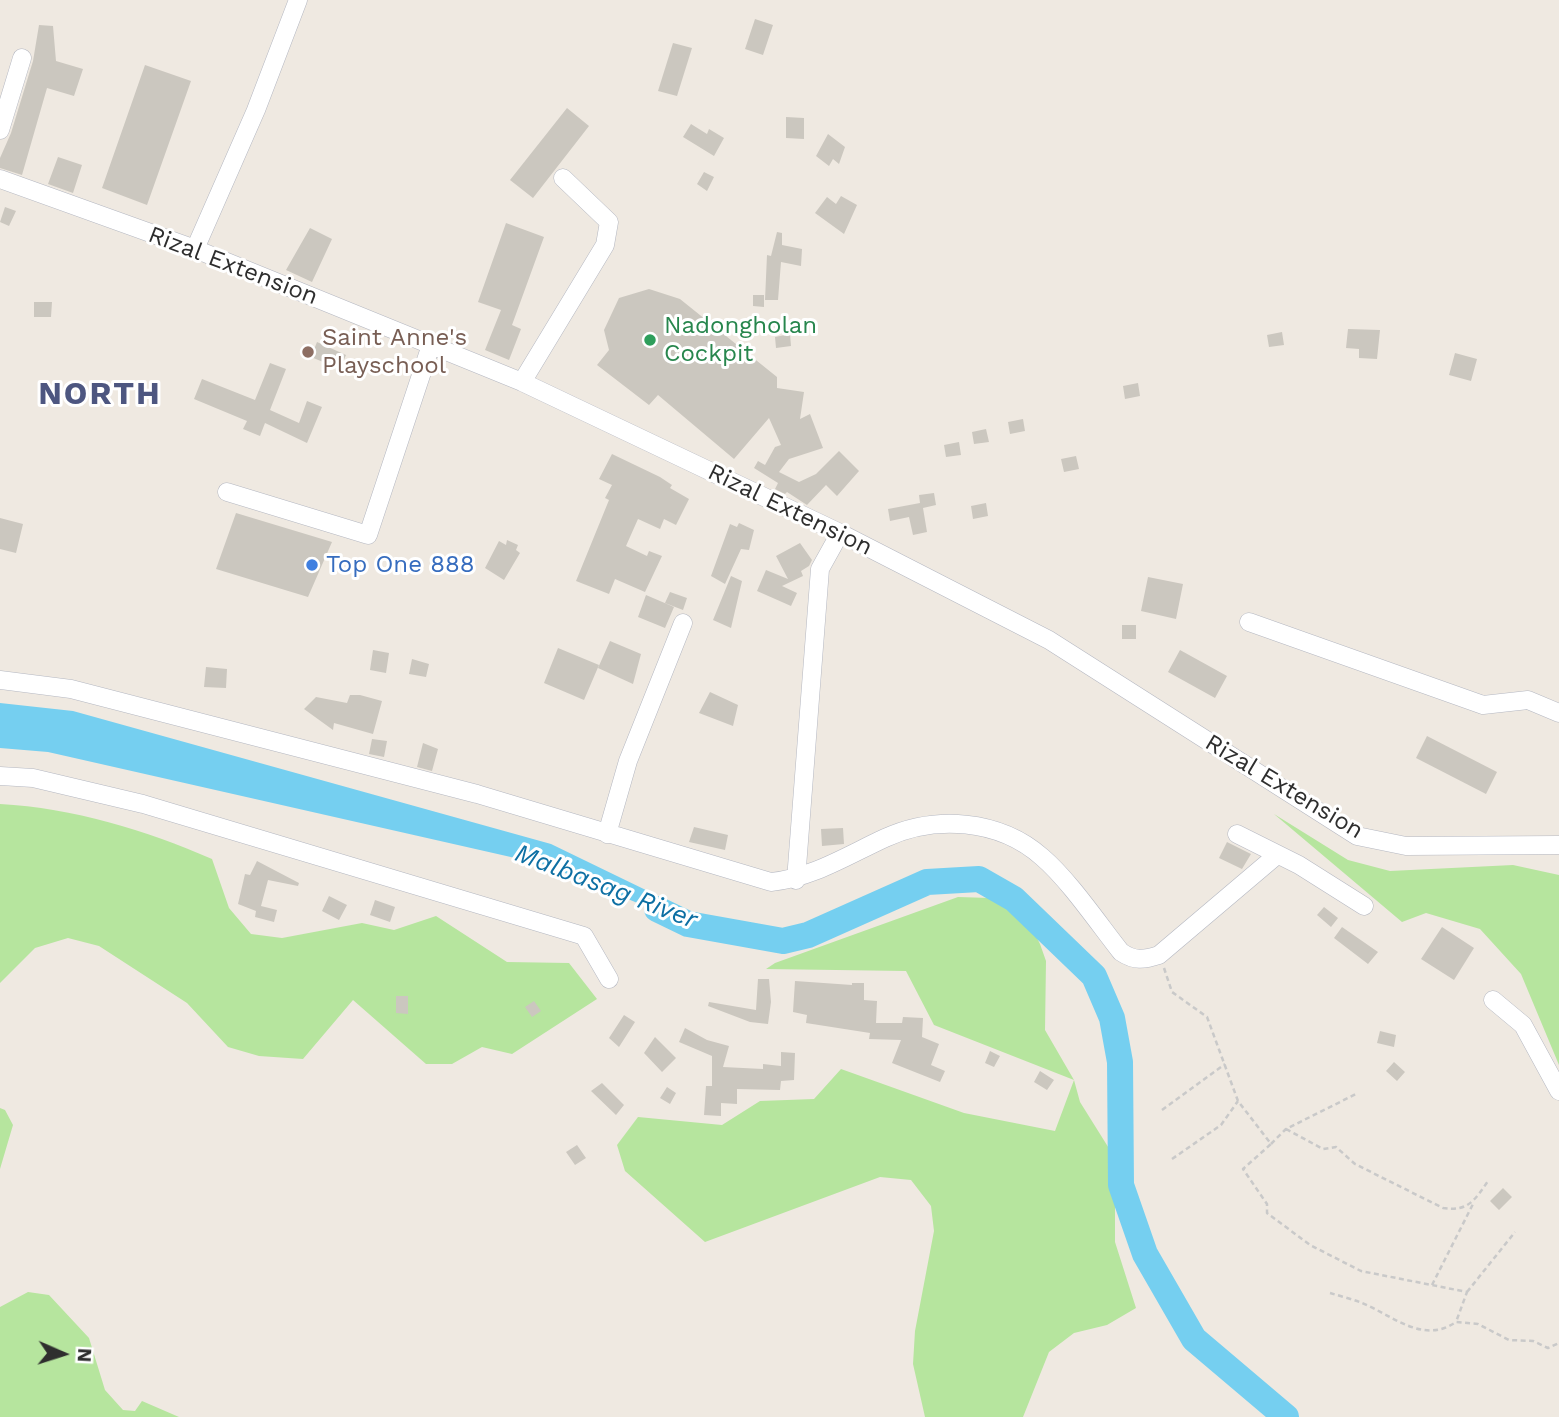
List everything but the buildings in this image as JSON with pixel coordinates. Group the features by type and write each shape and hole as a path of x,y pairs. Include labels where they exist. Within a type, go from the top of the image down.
{"street":[{"path":"195,249 256,110 298,0"},
{"path":"0,130 22,58"},
{"path":"522,382 605,245 609,222 563,178"},
{"name":"Rizal Extension","path":"0,179 195,249 522,382 841,533 1049,640 1357,836 1406,846 1559,845"},
{"path":"227,492 368,535 431,345"},
{"path":"796,880 820,569 841,533"},
{"path":"1249,622 1483,705 1528,700 1559,713"},
{"path":"607,834 628,761 683,623"},
{"path":"0,680 71,689 477,794 771,882 796,880 913,828 943,823 971,825 1021,843 1042,857 1121,951 1131,958 1146,959 1159,955 1277,855"},
{"path":"0,776 33,778 143,804 584,936 609,979"},
{"path":"1237,834 1299,865 1364,906"},
{"path":"1493,1000 1523,1025 1559,1091"}],"path":[{"path":"1159,955 1172,992 1207,1017 1238,1101 1271,1144"},
{"path":"1162,1110 1225,1064"},
{"path":"1356,1094 1286,1129 1243,1169 1268,1204 1268,1213 1310,1245 1361,1271 1467,1292"},
{"path":"1171,1159 1221,1125 1238,1101"},
{"path":"1286,1129 1323,1149 1336,1147 1355,1164 1443,1208 1458,1210 1473,1203"},
{"path":"1432,1285 1473,1203 1488,1181"},
{"path":"1330,1293 1363,1303 1404,1326 1433,1330 1447,1328 1456,1322 1467,1292 1515,1232"},
{"path":"1456,1322 1478,1324 1508,1340 1534,1341 1548,1348 1559,1343"}],"green space":[{"path":"0,804 55,810 109,822 212,859 229,908 251,934 282,938 362,923 394,930 436,916 507,962 569,963 597,999 512,1054 482,1047 452,1064 426,1064 353,1000 303,1059 259,1056 228,1047 187,1003 99,946 68,938 35,948 0,983"},
{"path":"1274,814 1348,860 1390,871 1513,865 1559,875 1559,1065 1521,974 1480,929 1426,913 1402,922"},
{"path":"958,897 990,898 1020,917 1033,930 1046,961 1045,1030 1074,1080 934,1025 906,971 766,969 775,963"},
{"path":"841,1069 964,1113 1055,1131 1074,1080 1080,1102 1115,1158 1115,1242 1136,1308 1107,1325 1074,1333 1049,1352 1023,1417 925,1417 913,1364 915,1331 934,1231 931,1206 911,1180 880,1177 705,1242 625,1171 617,1145 638,1117 722,1125 760,1101 814,1099"},
{"path":"0,1108 5,1110 13,1125 0,1169"},
{"path":"28,1292 49,1295 89,1338 105,1390 123,1410 135,1411 142,1401 179,1417 0,1417 0,1307"}],"water":[{"path":"0,703 73,711 551,844 652,893 688,924 546,865 48,752 0,748"}],"waterway":[{"name":"Malbasag River","path":"657,909 688,924 783,941 808,935 927,882 979,879 1014,899 1094,976 1112,1018 1120,1062 1121,1185 1145,1254 1194,1339 1286,1417"}],"place":[{"name":"Nadongholan Cockpit","path":"650,340"},
{"name":"Saint Anne's Playschool","path":"308,352"},
{"name":"Top One 888","path":"312,565"}],"district":[{"name":"NORTH","path":"100,395"}]}
